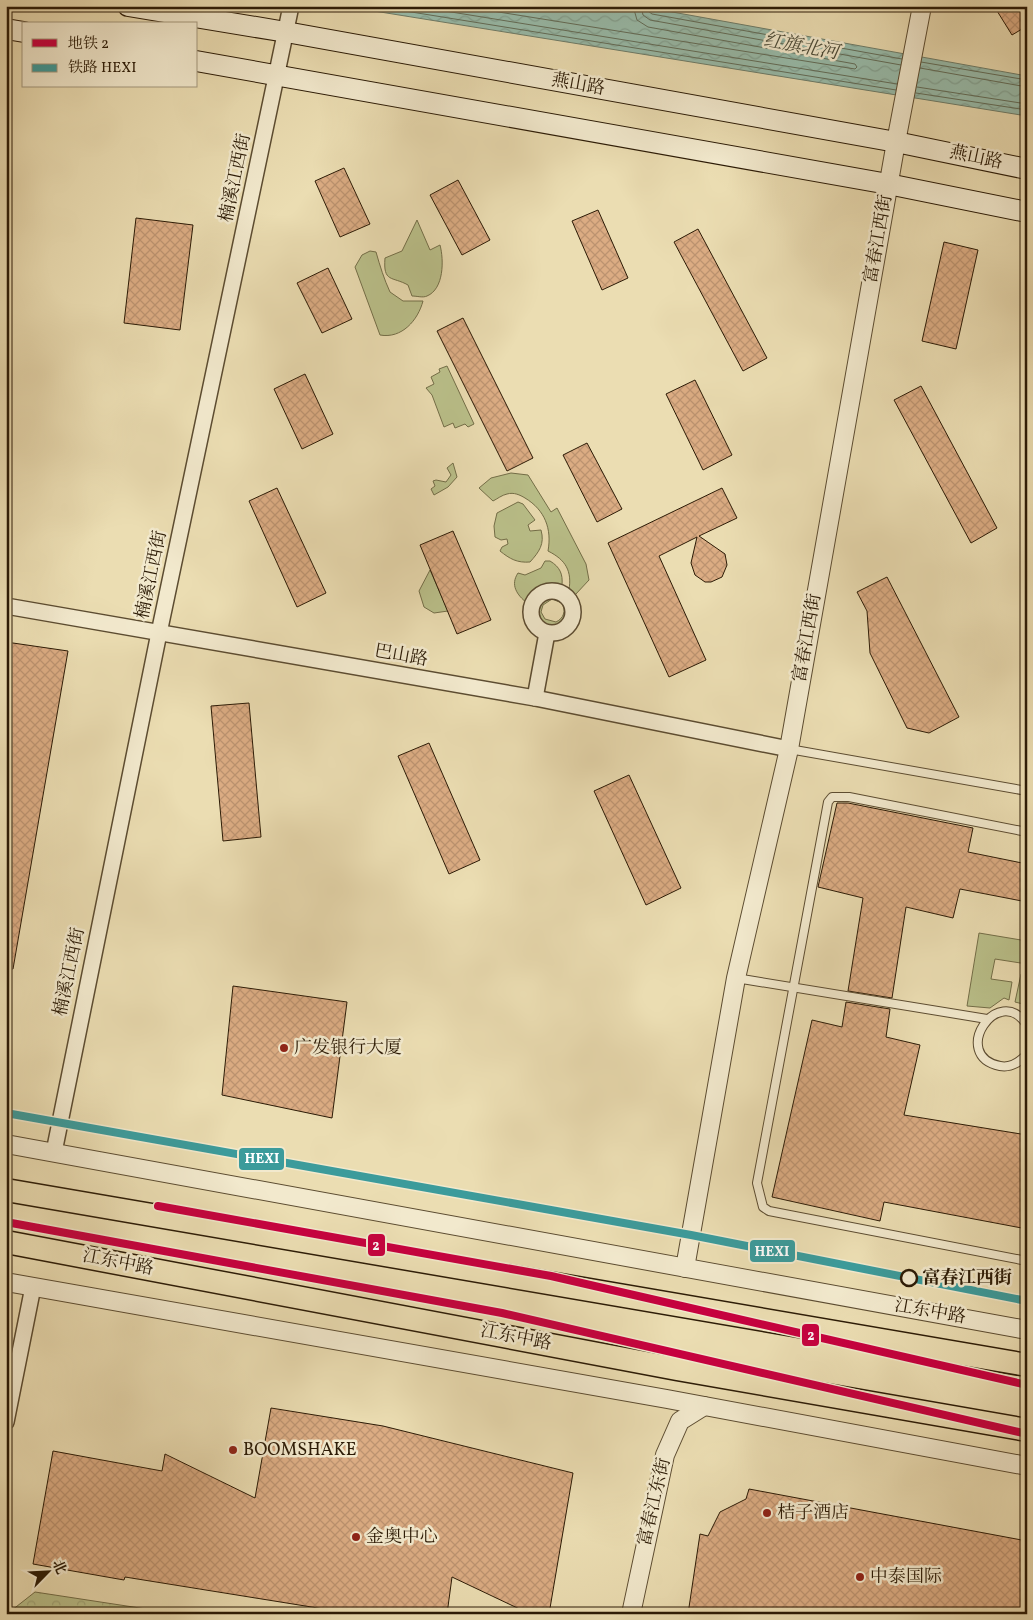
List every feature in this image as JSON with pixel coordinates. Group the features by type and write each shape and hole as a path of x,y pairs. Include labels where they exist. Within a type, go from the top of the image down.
{"main road":[{"name":"燕山路","path":"128,6 286,32 896,142 1027,169"},
{"path":"6,30 22,32"},
{"path":"198,61 888,184 1027,212"},
{"name":"江东中路","path":"6,1190 1027,1365"},
{"name":"江东中路","path":"6,1242 677,1369 1027,1430"}],"street":[{"name":"楠溪江西街","path":"54,1152 159,633 291,6"},
{"name":"富春江西街","path":"685,1268 736,978 789,749 888,184 922,6"},
{"name":"巴山路","path":"6,606 535,698 789,749"},
{"path":"535,698 548,633"},
{"name":"江东中路","path":"6,1144 1027,1330"},
{"name":"江东中路","path":"6,1282 704,1406 1027,1466"},
{"path":"6,1422 33,1287"},
{"name":"富春江东街","path":"631,1614 664,1455 680,1421 704,1406"}],"lane":[{"path":"789,749 1027,791"},
{"path":"1027,832 849,797 832,797 828,802 757,1183 763,1206 769,1211 1027,1261"},
{"path":"736,978 987,1019"},
{"path":"1027,1025 1019,1017 1011,1013 994,1015 987,1019 978,1034 978,1043 986,1059 1002,1066 1020,1062 1027,1055"}],"green space":[{"path":"417,220 430,250 440,245 442,258 440,281 433,292 424,297 412,296 408,285 387,275 385,266 385,258 402,251"},
{"path":"370,251 376,252 390,292 403,301 423,301 417,315 408,327 395,334 380,335 355,267 362,255"},
{"path":"447,366 474,424 468,427 465,424 455,428 453,423 444,427 432,395 426,388 434,384 431,377 440,372 439,369"},
{"path":"453,463 457,477 448,487 434,495 431,489 435,486 433,481 446,482 451,475 447,468"},
{"path":"511,473 528,475 551,512 557,508 586,564 589,580 575,595 569,590 570,577 563,562 548,551 548,528 538,508 525,498 510,493 493,501 479,488 491,478"},
{"path":"518,502 523,504 535,520 528,525 530,531 541,530 542,535 540,548 530,562 517,561 504,554 500,551 502,547 508,544 507,539 501,540 495,537 494,526 497,513"},
{"path":"545,561 550,561 558,568 562,577 562,585 555,583 537,587 527,603 516,590 516,577 518,573 525,575 541,568"},
{"path":"430,570 448,611 434,613 424,607 419,591"},
{"path":"555,595 566,604 567,614 560,623 550,625 542,622 537,608 546,596","holes":["552,599 562,603 564,611 561,618 556,622 545,619 541,612 543,605"]},
{"path":"979,933 1027,941 1027,964 995,959 991,979 1012,982 1009,1000 1004,998 990,1008 967,1006"},
{"path":"1021,974 1027,974 1027,1005 1015,1002"},
{"path":"35,1592 179,1614 7,1614"}],"water":[{"name":"红旗北河","path":"343,6 639,6 1027,76 1027,116"}],"building":[{"path":"994,6 1027,6 1027,26 1012,35"},
{"path":"344,168 370,224 340,237 315,181"},
{"path":"458,180 490,240 462,255 430,195"},
{"path":"598,210 628,278 602,290 572,221"},
{"path":"136,218 193,225 180,330 124,323"},
{"path":"698,229 767,358 743,371 674,242"},
{"path":"944,242 978,250 956,349 922,341"},
{"path":"328,268 352,319 322,333 297,283"},
{"path":"463,318 533,458 507,471 437,331"},
{"path":"305,374 333,434 302,449 274,389"},
{"path":"695,380 732,455 703,470 666,394"},
{"path":"921,386 997,528 971,543 894,400"},
{"path":"587,443 622,509 597,522 563,455"},
{"path":"277,488 326,593 297,607 249,501"},
{"path":"722,488 737,518 699,536 725,554 727,565 722,577 711,582 705,582 695,575 691,563 697,537 659,556 706,660 669,677 608,543"},
{"path":"453,531 491,620 457,634 420,545"},
{"path":"887,577 959,717 929,733 907,728 870,653 867,611 857,592"},
{"path":"6,642 68,651 13,969 6,969"},
{"path":"249,703 261,837 223,841 211,706"},
{"path":"429,743 480,860 449,874 398,756"},
{"path":"629,775 681,888 646,905 594,791"},
{"path":"837,803 848,803 973,828 968,852 1027,864 1027,902 960,889 953,918 906,907 892,998 848,991 863,898 818,887"},
{"name":"广发银行大厦","path":"233,986 347,1002 332,1118 222,1095"},
{"path":"846,1002 890,1009 886,1037 920,1045 904,1115 1027,1135 1027,1229 884,1202 880,1221 772,1197 812,1020 842,1027"},
{"name":"金奥中心","path":"271,1408 383,1426 573,1473 549,1614 530,1614 452,1577 447,1614 355,1614 125,1577 124,1580 33,1564 53,1451 162,1471 165,1454 255,1498"},
{"name":"中泰国际","path":"749,1489 1027,1541 1027,1614 688,1614 700,1534 708,1536 720,1512 746,1499"}],"metro line":[{"name":"2","path":"158,1206 551,1276 1027,1385"},
{"name":"2","path":"6,1222 502,1313 1027,1434"}],"rail line":[{"name":"HEXI","path":"6,1113 691,1235 1027,1301"}],"place":[{"name":"广发银行大厦","path":"284,1048"},
{"name":"富春江西街","path":"909,1278"},
{"name":"BOOMSHAKE","path":"233,1450"},
{"name":"桔子酒店","path":"767,1513"},
{"name":"金奥中心","path":"356,1537"},
{"name":"中泰国际","path":"860,1577"}]}
